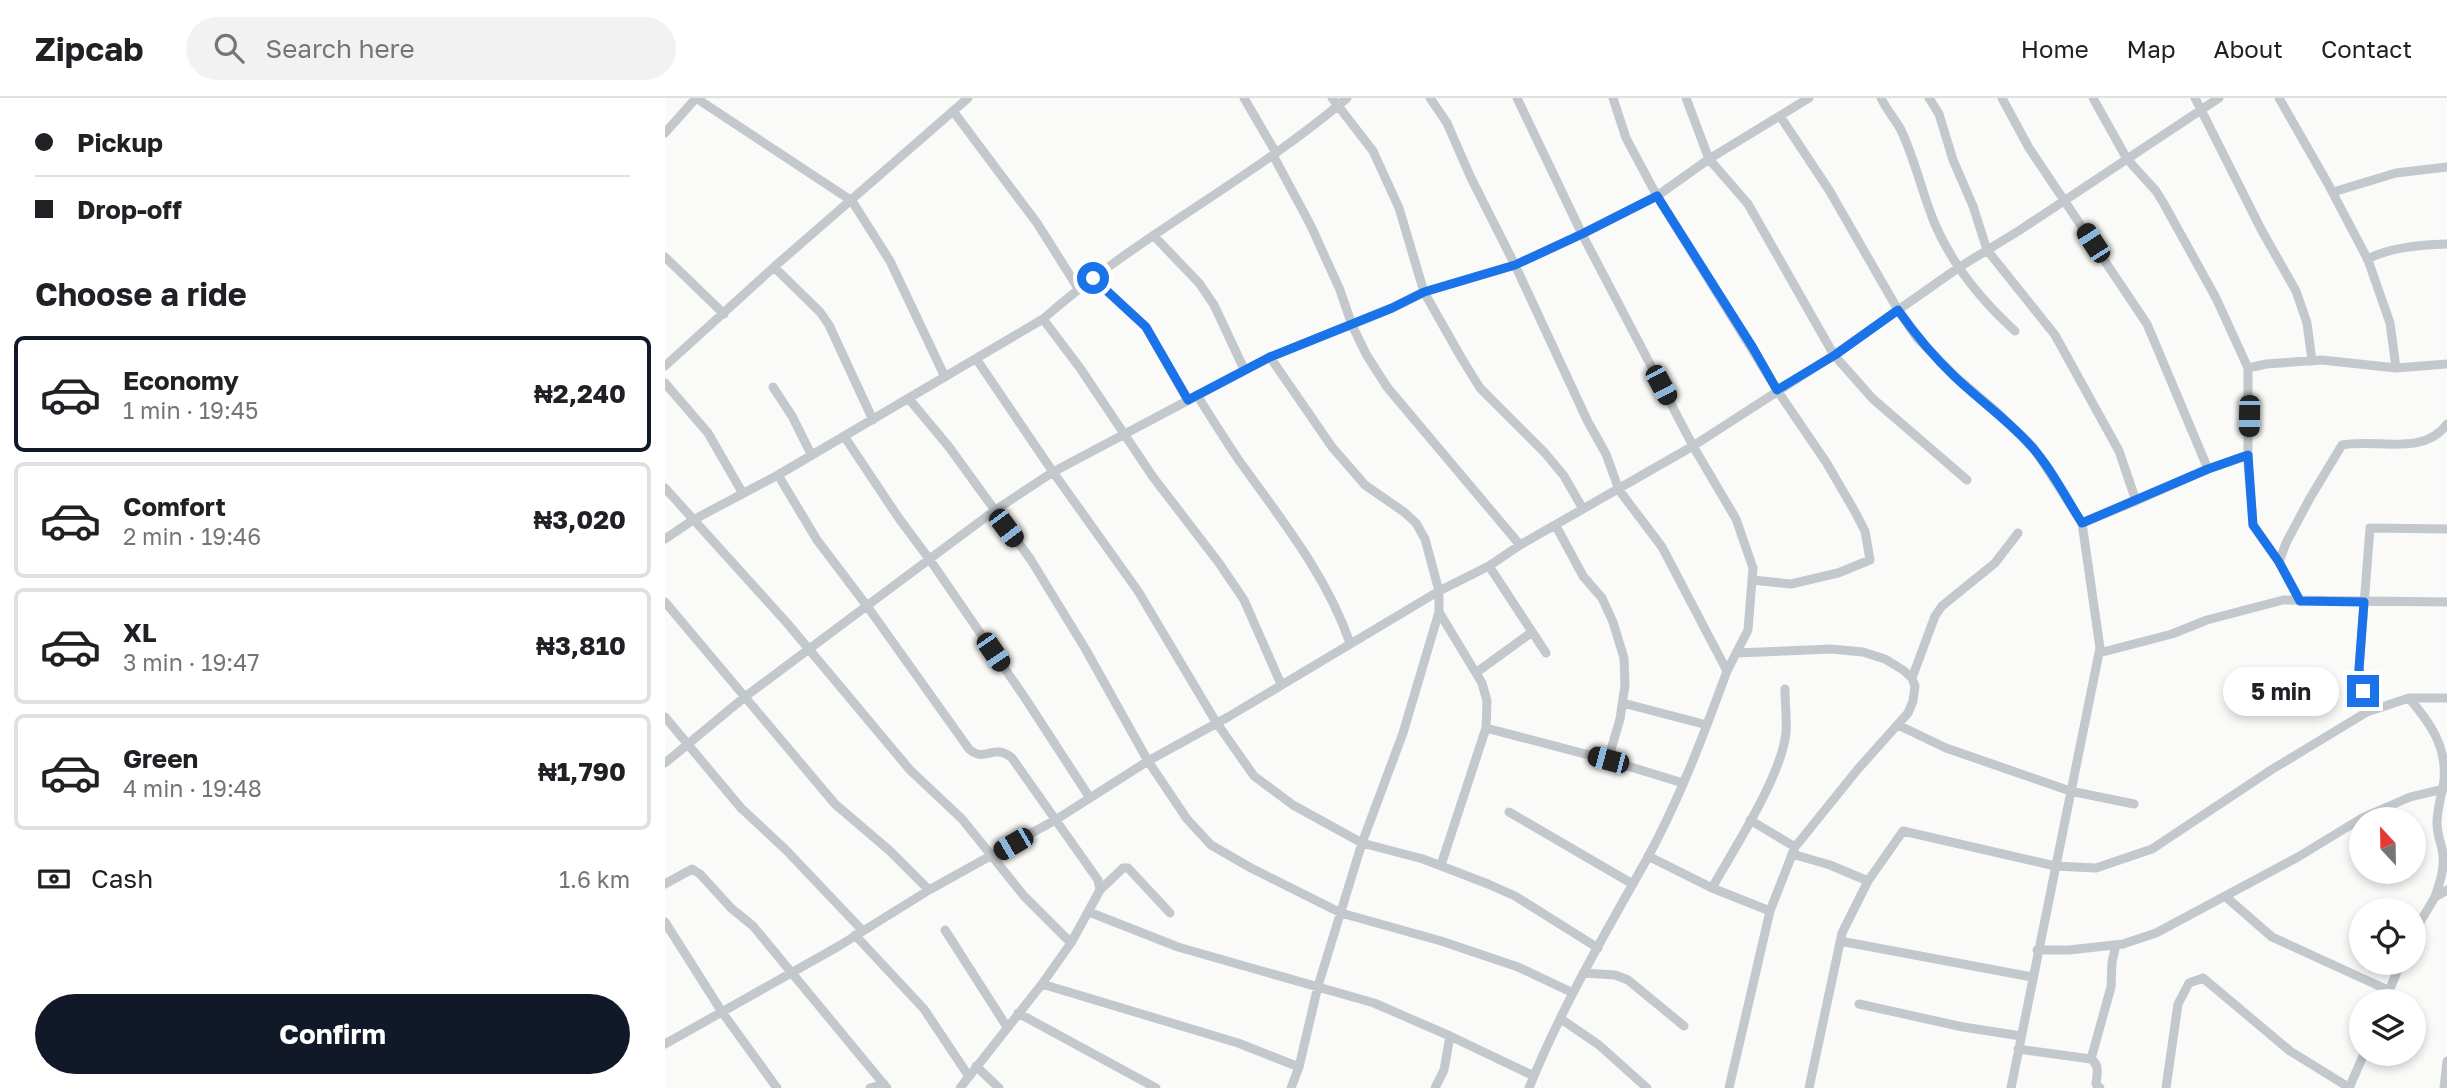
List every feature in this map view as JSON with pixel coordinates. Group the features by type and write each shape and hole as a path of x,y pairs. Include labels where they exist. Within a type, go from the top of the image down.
{"street":[{"path":"665,133 696,98 852,201 890,261 945,377"},
{"path":"1244,98 1311,226 1366,354 1387,387 1520,545"},
{"path":"665,539 693,520 778,475 1043,319 1078,288 1274,154 1334,102 1347,98"},
{"path":"1430,98 1447,123 1588,422 1606,454 1619,490 1662,547 1727,671"},
{"path":"1517,98 1582,234 1693,446 1736,519 1753,568 1748,629 1727,671 1683,783 1648,856 1573,993 1529,1088"},
{"path":"1613,98 1626,138 1657,196 1777,390 1826,462 1865,531 1870,560 1838,573 1791,584 1752,580"},
{"path":"1686,98 1709,159 1748,204 1835,355 1873,399 1968,480"},
{"path":"665,763 746,696 994,511 1053,472 1270,357 1352,325 1424,292 1515,265 1582,234 1657,196 1709,159 1809,98"},
{"path":"1881,98 1900,130 1922,182 1936,226 1958,268 1983,301 2015,331"},
{"path":"1929,98 1939,114 1953,160 1987,250 2055,335 2119,451 2136,500"},
{"path":"2002,98 2029,148 2147,324 2208,469"},
{"path":"2093,98 2127,159 2164,204 2216,298 2248,369 2248,455 2253,525 2279,562 2300,601"},
{"path":"2196,98 2296,291 2307,323 2312,361"},
{"path":"665,1044 929,890 1057,819 1148,761 1693,446 1835,355 1958,268 2065,201 2219,98"},
{"path":"2279,98 2367,258 2390,323 2396,368"},
{"path":"665,366 964,99"},
{"path":"1334,102 1373,152 1399,208 1424,292 1480,388 1545,453 1564,476 1583,509"},
{"path":"953,111 1037,223 1078,288"},
{"path":"1780,116 1829,190 1917,338 2032,447 2082,523 2100,648 2011,1088"},
{"path":"2333,192 2396,173 2447,167"},
{"path":"1154,236 1199,283 1214,305 1244,369"},
{"path":"2367,258 2411,246 2447,244"},
{"path":"665,257 724,314"},
{"path":"774,267 820,312 829,325 873,420"},
{"path":"1093,278 1146,327 1192,397 1299,541 1328,591 1350,643"},
{"path":"1043,319 1244,600 1281,684"},
{"path":"1270,357 1332,447 1365,485 1405,512 1416,523 1425,539 1439,591 1439,612 1402,733 1362,842 1318,986 1299,1067 1291,1088"},
{"path":"977,360 1138,591 1216,722 1254,776 1293,805 1362,842 1441,865 1515,896 1598,948"},
{"path":"2248,369 2266,364 2312,361 2396,368 2447,364"},
{"path":"665,383 708,433 742,492"},
{"path":"773,387 792,416 811,454"},
{"path":"909,399 949,447 1031,561 1086,650 1148,761 1187,819 1211,845 1341,913 1441,941 1518,967 1573,993"},
{"path":"2279,562 2310,498 2342,446 2354,443 2412,443 2426,440 2447,428"},
{"path":"844,436 1090,798"},
{"path":"2082,523 2208,469 2248,455"},
{"path":"778,475 817,540 969,749 981,756 995,750 1007,754 1057,819 1098,880 1100,890"},
{"path":"665,488 809,649 910,770 962,819 1024,896 1071,943"},
{"path":"1556,526 1583,576 1602,598 1624,658 1625,685 1621,719 1608,760"},
{"path":"2367,712 2359,669 2370,528 2447,529"},
{"path":"1912,678 1935,616 1942,606 1995,562 2018,533"},
{"path":"1489,566 1546,653"},
{"path":"2099,653 2283,600 2447,602"},
{"path":"665,602 835,804 890,851 929,890"},
{"path":"1439,612 1477,672 1487,701 1486,728 1441,865"},
{"path":"1477,672 1532,632"},
{"path":"1729,1088 1770,911 1794,850 1858,769 1908,713 1915,687 1912,678 1885,659 1863,652 1831,649 1736,653"},
{"path":"1712,888 1750,820 1782,751 1786,731 1785,690"},
{"path":"2409,698 2431,725 2444,756 2444,788 2437,807 2437,827 2443,852 2442,875 2435,897 2426,912"},
{"path":"1809,1088 1842,933 1868,881 1903,831 2055,866 2096,868 2152,849 2271,770 2367,712 2409,698 2447,698"},
{"path":"1623,703 1707,725"},
{"path":"665,717 741,808 786,850 924,1009 968,1075"},
{"path":"1898,725 1946,748 2070,791 2134,804"},
{"path":"1486,728 1683,783"},
{"path":"2037,950 2116,945 2156,933 2298,858 2362,818 2410,797 2444,788"},
{"path":"1509,812 1631,883"},
{"path":"1750,820 1794,850 1868,881"},
{"path":"1648,856 1712,888 1770,911"},
{"path":"960,1088 1071,943 1100,890 1123,868 1128,868 1170,913"},
{"path":"665,884 692,869 700,874 731,908 753,926 885,1086"},
{"path":"2435,897 2447,890"},
{"path":"2226,897 2272,937 2385,989"},
{"path":"1089,912 1178,947 1374,1003 1534,1076"},
{"path":"665,922 722,1012 777,1088"},
{"path":"945,930 1007,1027"},
{"path":"1840,941 2032,977"},
{"path":"2091,1059 2111,988 2116,945"},
{"path":"1584,973 1615,975 1627,980 1684,1026"},
{"path":"2166,1088 2178,1004 2189,983 2203,978 2290,1051 2350,1088 2359,1066"},
{"path":"1042,984 1238,1043 1299,1067"},
{"path":"1859,1004 1963,1027 2021,1036"},
{"path":"1018,1013 1156,1088"},
{"path":"1561,1019 1599,1045 1647,1088"},
{"path":"1435,1088 1444,1070 1450,1036"},
{"path":"2018,1049 2091,1059 2096,1062 2098,1068 2096,1084 2100,1088"},
{"path":"2444,1088 2447,1061"},
{"path":"976,1066 999,1088"},
{"path":"870,1088 885,1086"}],"route":[{"path":"1093,278 1146,327 1188,400 1270,357 1352,325 1424,292 1515,265 1657,196 1777,390 1835,355 1898,310 1917,338 1936,358 2032,447 2082,523 2208,469 2248,455 2253,525 2279,562 2300,601 2364,602 2359,669 2363,691"}]}
